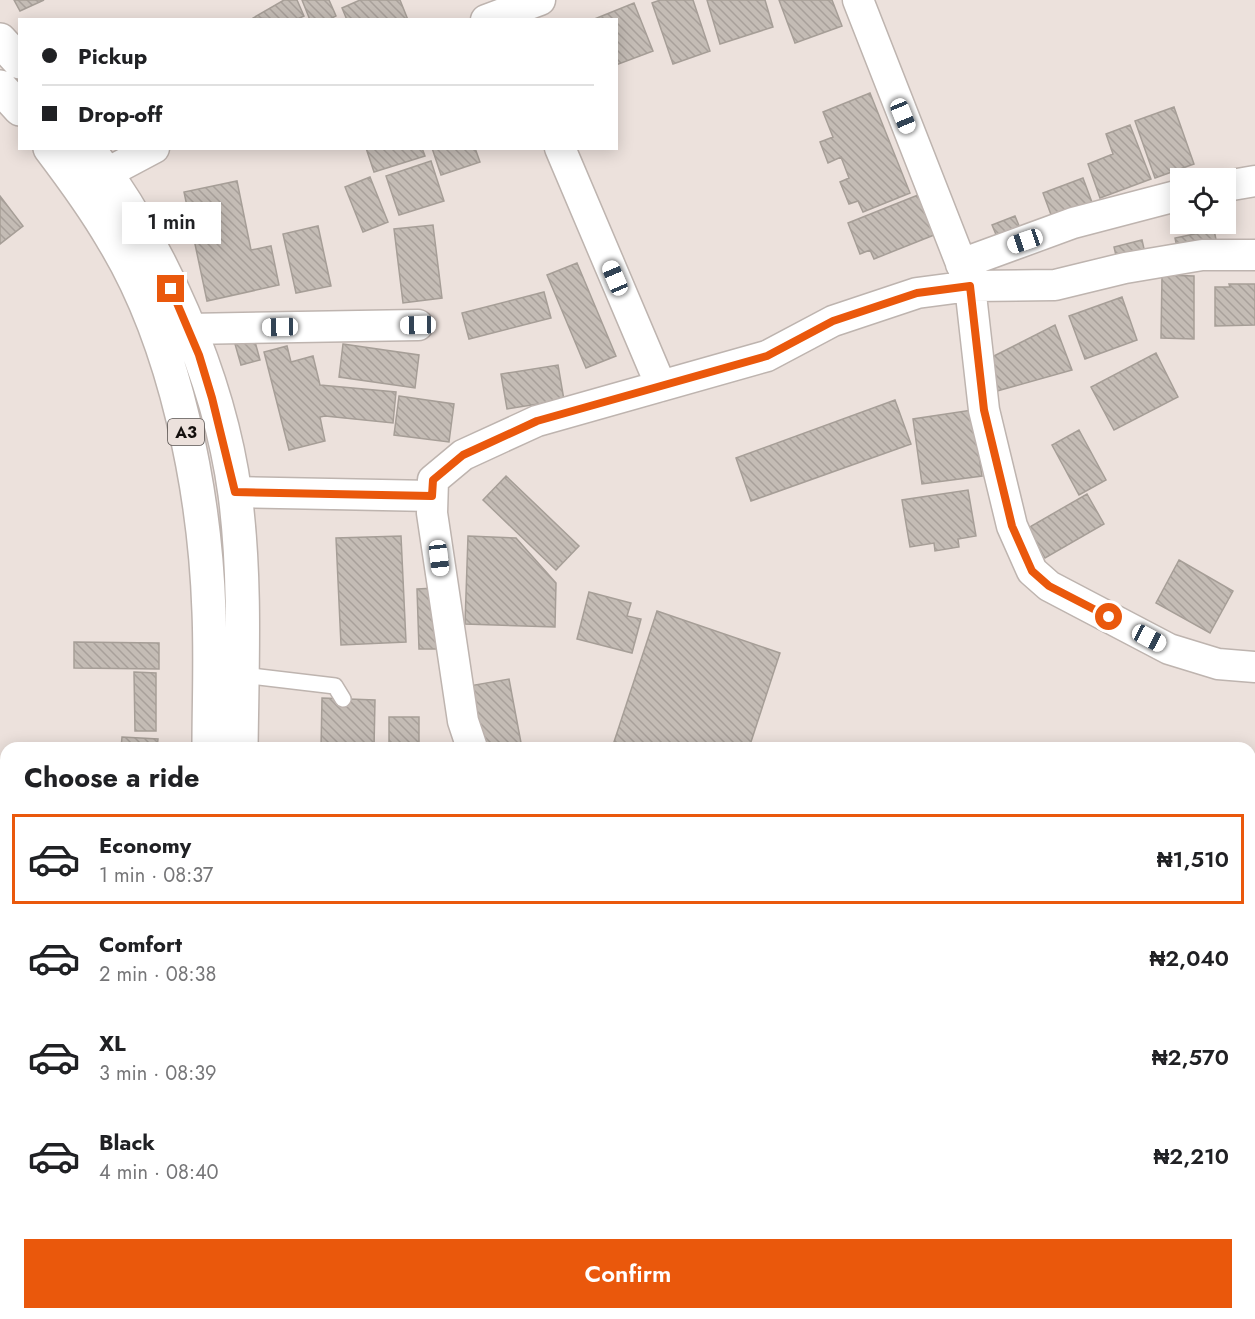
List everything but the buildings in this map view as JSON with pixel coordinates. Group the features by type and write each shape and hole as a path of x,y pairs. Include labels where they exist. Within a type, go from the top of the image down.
{"main road":[{"path":"0,40 18,60"},
{"path":"0,87 18,107"},
{"name":"A3","path":"51,150 113,239 144,301 168,364 188,442 204,553 210,611 209,742"},
{"name":"A3","path":"98,161 171,289 188,329 219,419 235,492 243,611 241,742"}],"street":[{"path":"498,18 540,0"},
{"path":"858,0 965,275 984,410 1012,526 1032,571 1049,586 1169,649 1218,664 1255,667"},
{"path":"98,161 145,150"},
{"path":"561,150 661,386"},
{"path":"1236,184 1255,181"},
{"path":"470,742 463,721 447,628 432,513 433,480 463,455 537,421 767,356 833,321 965,275 1073,223 1170,198"},
{"path":"965,275 1055,285 1125,268 1202,255 1255,255"},
{"path":"188,329 418,325"},
{"path":"235,492 432,496"}],"lane":[{"path":"242,675 335,686 344,699"}],"route":[{"path":"171,289 199,355 219,419 235,492 432,496 433,480 463,455 537,421 767,356 833,321 917,293 970,286 984,410 1012,526 1032,571 1049,586 1109,617"}]}
